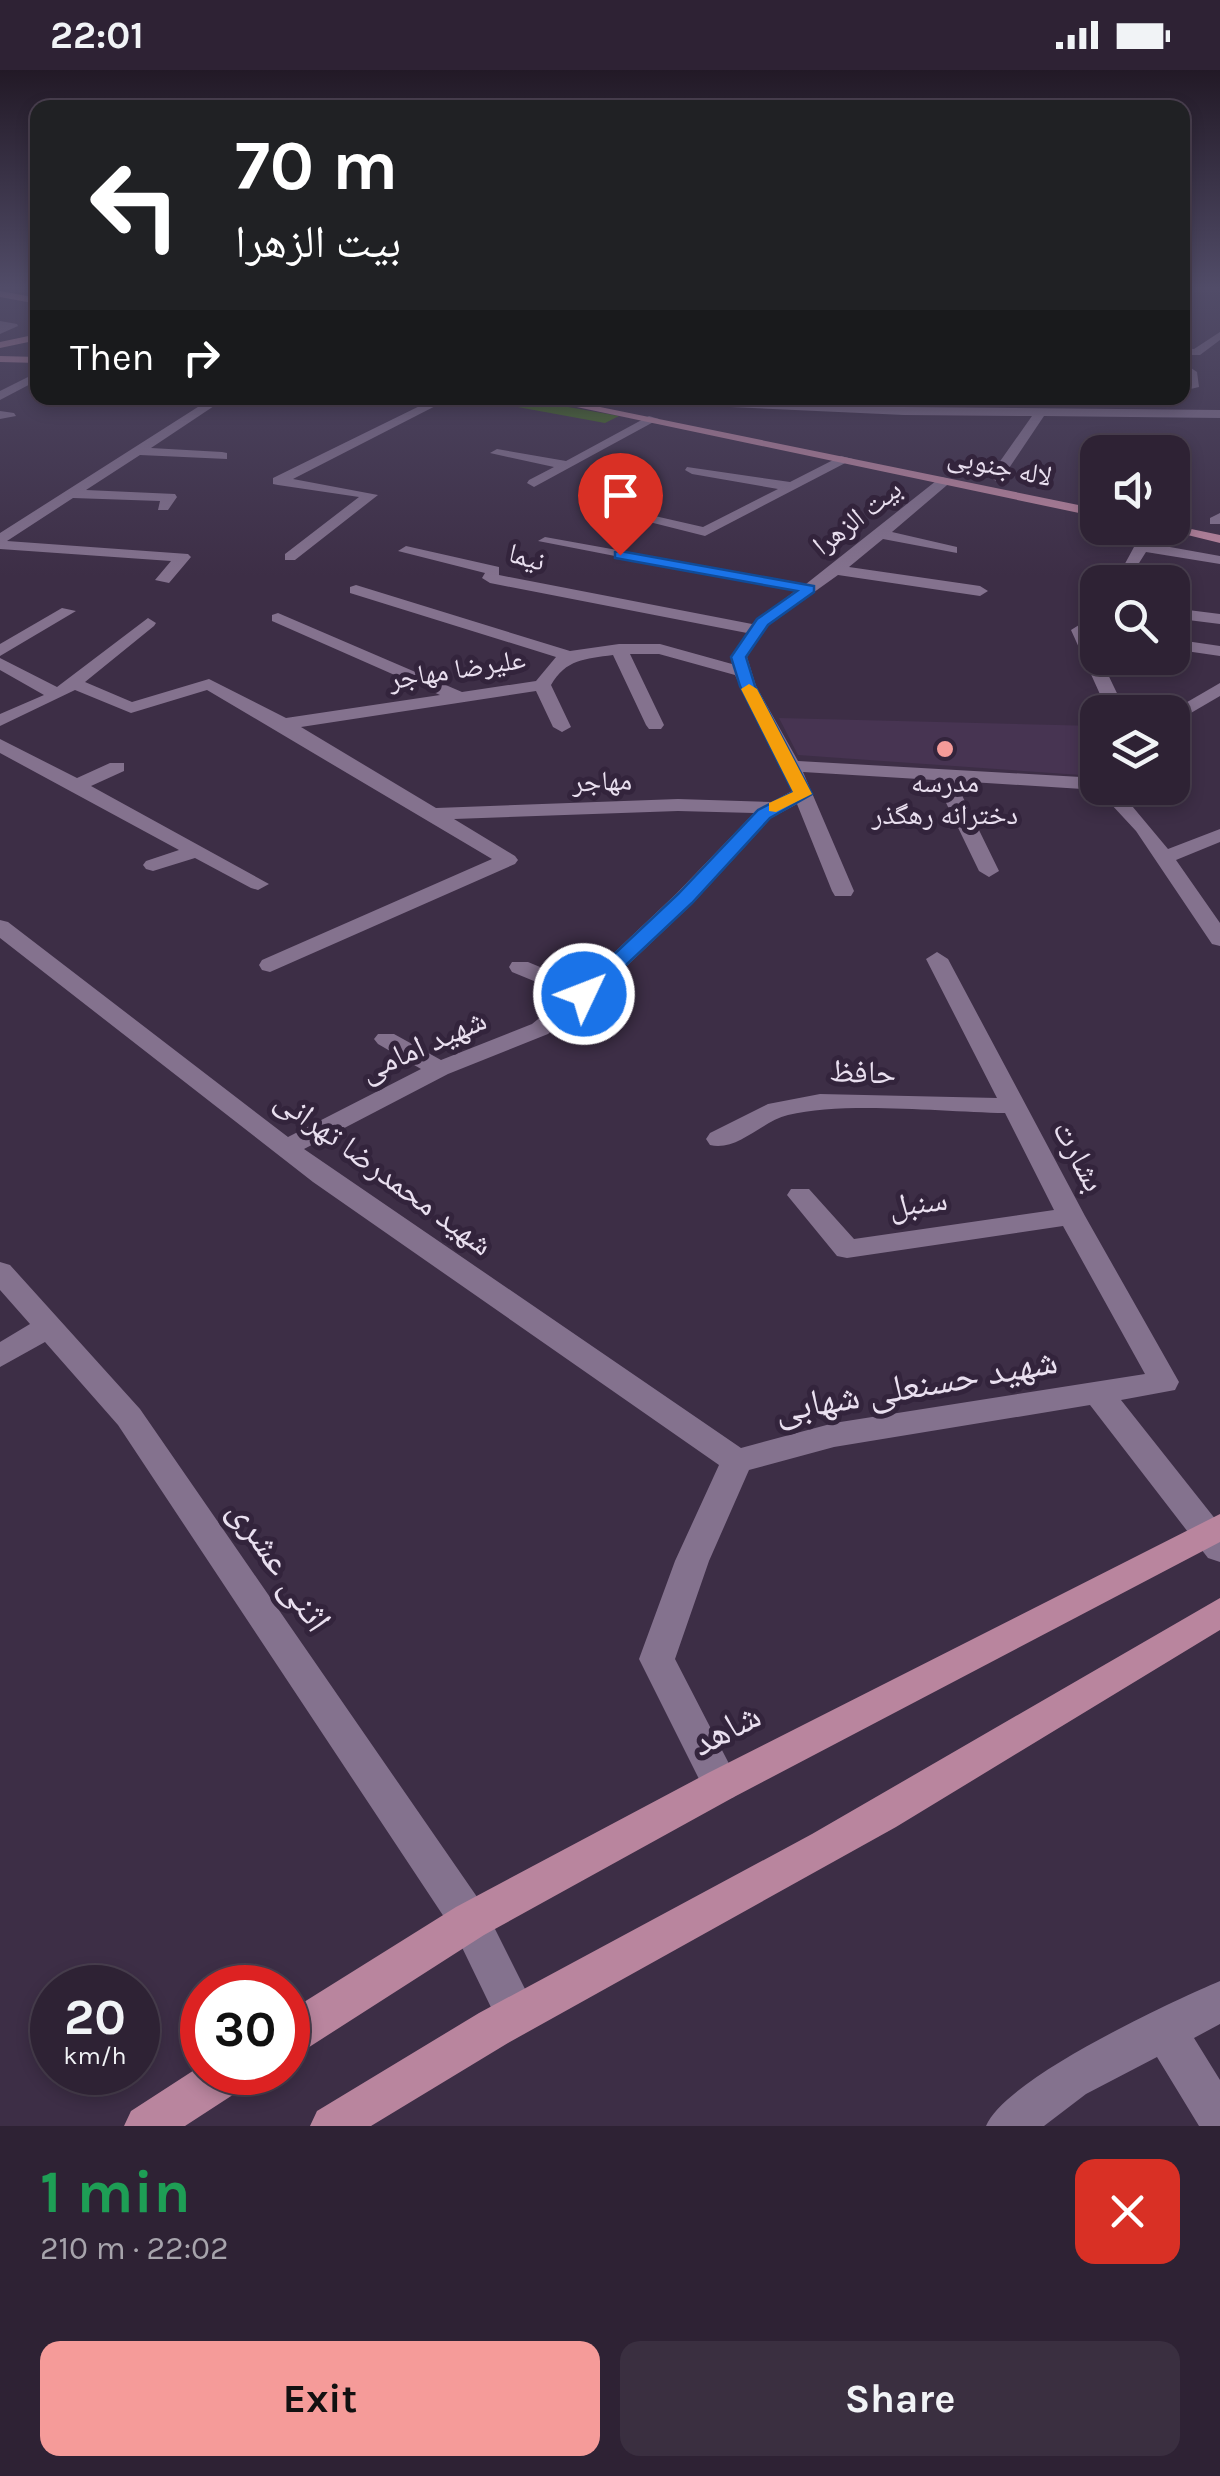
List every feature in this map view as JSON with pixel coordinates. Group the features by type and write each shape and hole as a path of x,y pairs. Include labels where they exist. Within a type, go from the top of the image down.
{"main road":[{"name":"لاله جنوبی","path":"576,405 1080,508"},
{"path":"654,405 727,419"},
{"name":"لاله جنوبی","path":"823,440 1080,493"},
{"path":"1190,515 1218,520"},
{"path":"1190,533 1220,539"},
{"name":"شاهد","path":"310,2022 470,1921 721,1785 1216,1537"},
{"path":"332,2126 427,2063 784,1869 1017,1736 1220,1612"},
{"path":"146,2126 194,2095"}],"street":[{"path":"0,396 30,384"},
{"path":"0,542 132,451 208,405"},
{"path":"290,557 371,495 278,482 431,405"},
{"path":"920,405 1016,412 1220,406"},
{"path":"1016,405 1016,412"},
{"path":"1166,405 1220,414"},
{"path":"996,476 1040,412"},
{"path":"534,483 653,420"},
{"path":"132,451 222,456"},
{"path":"497,452 568,464"},
{"path":"589,505 705,532 846,459"},
{"path":"692,470 792,487"},
{"name":"بیت الزهرا","path":"758,630 946,480"},
{"path":"68,494 170,497 164,507"},
{"path":"880,534 952,550"},
{"path":"1130,565 1142,546 1219,567 1220,539"},
{"path":"544,541 809,589"},
{"path":"0,542 183,556 163,580"},
{"name":"نیما","path":"406,552 494,570 490,578 758,630"},
{"path":"836,570 980,591"},
{"path":"356,590 568,656"},
{"path":"0,651 68,610"},
{"path":"1190,616 1220,620"},
{"path":"278,618 460,697"},
{"path":"0,721 66,689 148,623"},
{"path":"758,630 738,657 791,766 843,890"},
{"path":"1190,647 1220,651"},
{"name":"علیرضا مهاجر","path":"284,724 542,685 552,667 568,656 620,649 660,648 743,672"},
{"path":"620,649 655,725"},
{"path":"0,664 132,708 210,684 284,724 508,860 270,966"},
{"path":"542,685 562,727"},
{"path":"1190,713 1220,688"},
{"path":"0,745 258,884"},
{"path":"791,766 1080,783"},
{"path":"76,786 117,767"},
{"path":"943,777 989,871"},
{"name":"شهید امامی","path":"286,1148 439,1069 540,1029 584,994 774,808 803,794"},
{"path":"1123,805 1143,826 1220,940"},
{"name":"مهاجر","path":"432,814 678,806 774,808"},
{"path":"1163,858 1220,835"},
{"path":"152,865 196,851"},
{"name":"شهید محمدرضا تهرانی","path":"0,927 286,1148 737,1461"},
{"name":"بشارت","path":"937,959 1071,1216 1164,1382"},
{"path":"520,967 584,994"},
{"path":"386,1039 439,1069"},
{"name":"حافظ","path":"719,1139 777,1109 820,1102 1013,1106"},
{"name":"سنبل","path":"800,1195 847,1249 1071,1216"},
{"name":"اثنی عشری","path":"0,1272 128,1416 470,1921 516,2012"},
{"path":"0,1356 48,1327"},
{"name":"شهید حسنعلی شهابی","path":"737,1461 834,1435 1164,1382"},
{"path":"1098,1393 1216,1537"},
{"path":"721,1785 657,1660 692,1561 737,1461"},
{"path":"1008,2126 1071,2079 1220,2002"},
{"path":"1165,2030 1220,2120"}],"shaded area":[{"name":"مدرسه دخترانه رهگذر","path":"779,718 1080,726 1080,775 798,755"}],"green space":[{"path":"507,405 557,405 619,416 605,423"}],"slow traffic":[{"path":"749,689 803,794 776,807"}],"place":[{"name":"مدرسه دخترانه رهگذر","path":"945,749"}],"route":[{"path":"584,994 685,898 764,814 803,794 748,686 738,657 762,622 809,589 620,555"}]}
